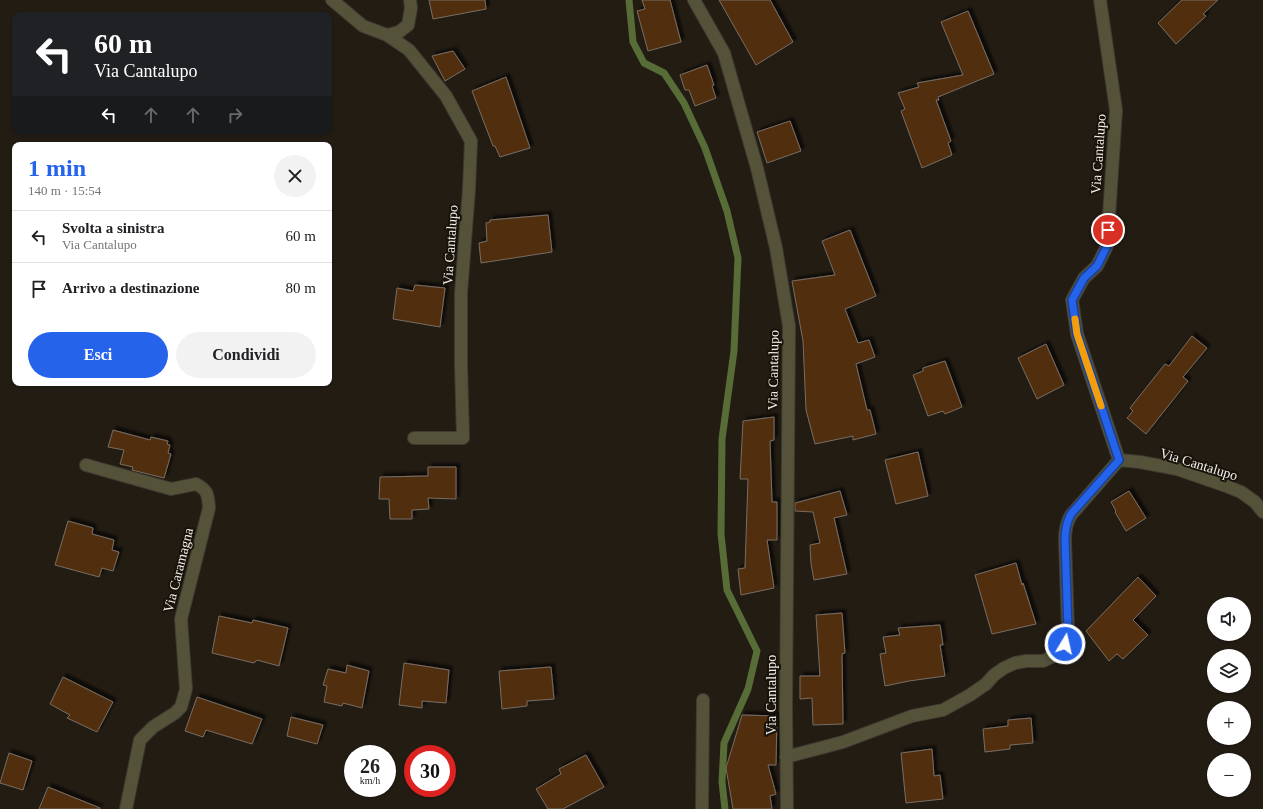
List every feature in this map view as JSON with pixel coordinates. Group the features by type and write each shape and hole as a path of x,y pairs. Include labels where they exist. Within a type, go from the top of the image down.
{"street":[{"name":"Via Cantalupo","path":"332,0 363,26 387,35 409,50 446,96 471,141 461,293 463,438 414,438"},
{"path":"387,35 400,32 408,26 411,8 410,0"},
{"name":"Via Cantalupo","path":"694,0 724,53 757,168 773,234 789,326 786,707 787,809"},
{"name":"Via Cantalupo","path":"1100,0 1116,110 1107,246 1097,266 1084,278 1072,300 1077,334 1119,460 1140,462 1177,470 1226,486 1241,492 1255,502 1263,512"},
{"path":"786,757 842,742 912,716 943,710 986,684 994,675 1004,668 1026,661 1043,661 1056,655 1065,644 1068,631 1065,540 1067,522 1071,514 1119,460"},
{"name":"Via Caramagna","path":"86,465 171,489 196,484 203,487 208,494 209,508 180,619 186,690 184,698 181,706 175,713 152,727 140,740 126,809"},
{"path":"702,809 703,700"}],"building":[{"path":"429,0 485,0 486,9 433,19"},
{"path":"642,0 670,0 681,42 648,51 637,11 645,9"},
{"path":"719,0 770,0 793,42 756,65"},
{"path":"1182,0 1218,0 1203,14 1206,16 1176,44 1158,23"},
{"path":"968,11 994,74 938,97 939,100 936,100 951,141 948,143 952,155 922,168 901,111 905,109 898,93 919,87 917,83 963,75 941,22"},
{"path":"453,51 465,69 445,81 432,56"},
{"path":"707,65 714,85 712,86 716,98 695,106 689,90 685,90 680,75"},
{"path":"506,77 530,148 500,157 495,146 493,146 472,91"},
{"path":"790,121 801,151 767,163 757,132"},
{"path":"548,215 552,252 481,263 479,243 487,241 486,223 490,222 490,220"},
{"path":"850,230 876,296 845,309 858,343 869,340 875,357 856,364 867,410 870,410 876,434 853,440 853,436 815,444 806,410 803,341 792,281 835,275 822,241"},
{"path":"415,285 445,288 440,327 393,319 397,288 413,291"},
{"path":"1192,336 1207,348 1183,377 1188,381 1146,434 1127,418 1133,411 1130,408 1165,364 1169,366"},
{"path":"1046,344 1064,385 1037,399 1018,358"},
{"path":"945,361 962,407 945,414 943,411 928,416 913,375 923,371 923,368"},
{"path":"774,417 774,440 770,441 772,502 777,502 777,540 767,540 774,588 741,595 738,569 745,568 748,479 740,479 743,421"},
{"path":"113,430 150,440 151,437 168,441 167,444 170,445 168,453 171,454 164,478 132,470 133,467 120,464 124,450 108,447"},
{"path":"918,452 928,496 896,504 885,460"},
{"path":"428,467 456,467 456,499 428,498 429,509 412,510 412,519 390,519 389,499 379,499 380,477 428,476"},
{"path":"840,491 847,515 834,518 847,574 814,580 810,545 820,543 813,512 795,511 795,503"},
{"path":"1129,491 1146,518 1126,531 1111,502"},
{"path":"68,521 93,528 92,534 114,540 112,550 119,552 113,571 102,568 99,577 55,565"},
{"path":"1016,563 1036,624 992,634 975,575"},
{"path":"1138,577 1156,596 1133,620 1148,635 1123,659 1117,654 1109,661 1086,631"},
{"path":"842,613 845,653 842,654 843,724 813,725 812,698 800,699 800,676 820,676 816,615"},
{"path":"219,616 252,623 253,620 288,628 279,666 257,660 254,663 212,653"},
{"path":"940,625 943,645 940,645 945,676 885,686 880,654 886,653 883,637 900,635 898,628"},
{"path":"404,663 449,670 446,703 422,701 422,708 399,705"},
{"path":"347,665 369,671 362,708 343,703 342,706 324,702 327,686 323,685 328,669 346,673"},
{"path":"551,667 554,699 527,701 527,706 502,709 499,671"},
{"path":"63,677 113,702 97,732 67,718 70,715 50,704"},
{"path":"197,697 262,719 252,744 206,730 203,737 185,731"},
{"path":"742,715 777,716 776,765 768,765 776,794 770,796 772,809 733,809 726,768"},
{"path":"291,717 323,725 317,744 287,736"},
{"path":"1031,718 1033,743 1010,745 1010,749 985,752 983,729 1008,726 1008,720"},
{"path":"932,749 934,776 940,775 943,799 906,803 901,753"},
{"path":"9,753 32,761 23,790 0,783"},
{"path":"586,755 604,787 563,809 548,809 536,789 561,774 559,769"},
{"path":"48,787 100,808 100,809 39,809"}],"waterway":[{"path":"629,0 633,42 644,63 664,73 684,103 705,148 727,211 738,258 734,351 722,439 721,534 727,590 757,651 748,689 724,743 722,782 725,809"}],"slow traffic":[{"path":"1075,319 1077,334 1101,406"}],"route":[{"path":"1065,644 1068,631 1065,540 1067,522 1071,514 1119,460 1077,334 1072,300 1084,278 1097,266 1107,246 1108,230"}]}
